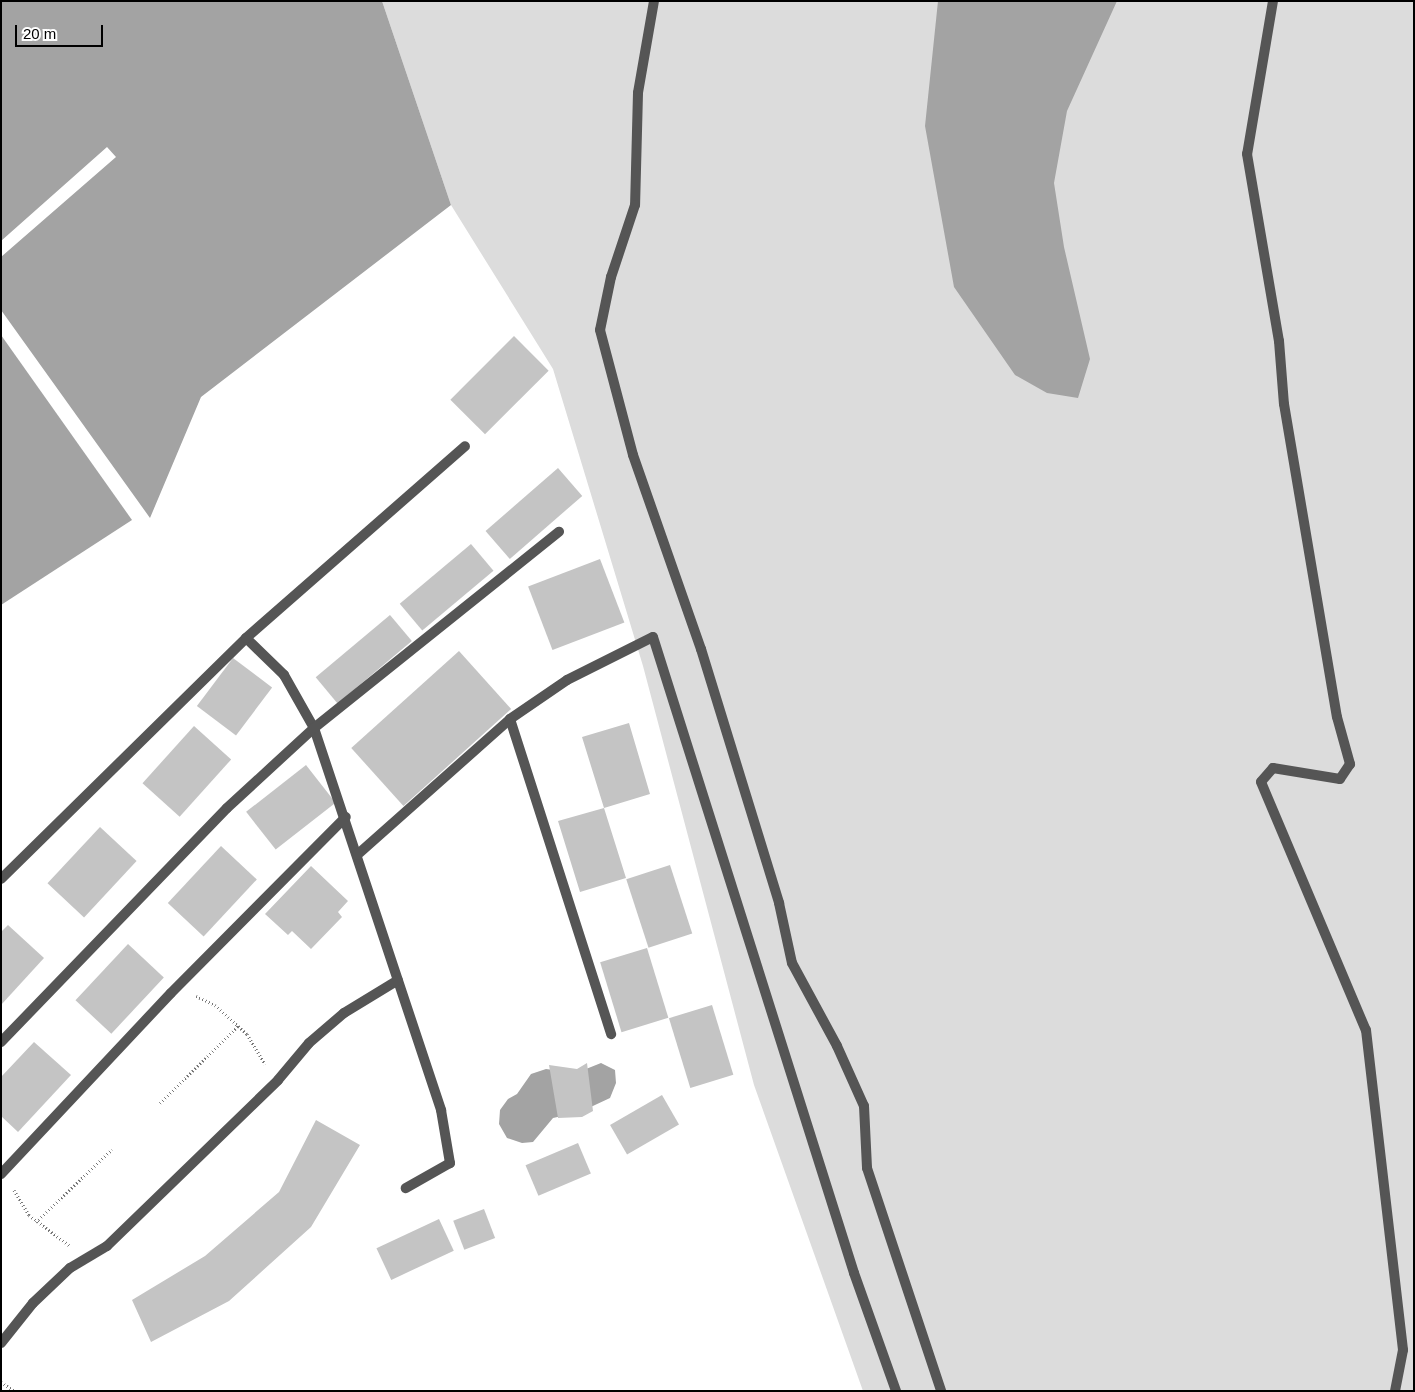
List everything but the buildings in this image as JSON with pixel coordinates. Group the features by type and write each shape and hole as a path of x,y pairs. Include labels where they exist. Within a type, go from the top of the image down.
{"street":[{"path":"654,1 638,92 635,204 611,277 600,330 633,455 701,648 776,893 792,963 837,1046 864,1106 867,1168 941,1391"},
{"path":"1273,1 1247,154 1278,340 1287,423 1337,716 1350,764 1340,779 1273,768 1261,782 1366,1030 1403,1350 1396,1391"},
{"path":"1,879 246,638 465,446"},
{"path":"1,1042 227,808 314,728 559,532"},
{"path":"357,855 510,719 566,680 653,637 854,1273 896,1391"},
{"path":"246,638 284,675 314,728 346,817 441,1110 450,1163 406,1188"},
{"path":"510,719 611,1034"},
{"path":"3,1172 178,987 346,817"},
{"path":"1,1343 33,1303 70,1268 107,1246 260,1098 309,1043 337,1019 398,980"}],"path":[{"path":"178,987 215,1005 247,1034 267,1067 260,1098"},
{"path":"160,1103 238,1026"},
{"path":"36,1222 112,1149"},
{"path":"3,1172 29,1215 57,1239 85,1254 107,1246"},
{"path":"1,1382 15,1391"}],"shaded area":[{"path":"1,1 382,1 451,205 201,397 150,518 1,310 1,257 116,157 107,147 1,241"},
{"path":"382,1 1414,1 1414,1391 863,1391 754,1085 643,666 553,369 451,205"},
{"path":"938,1 1117,1 1067,111 1054,183 1064,247 1090,359 1078,398 1047,393 1015,375 954,287 925,126"},
{"path":"1,335 132,520 1,605"},
{"path":"601,1063 615,1070 616,1083 610,1098 580,1112 553,1118 533,1142 522,1143 507,1138 499,1124 500,1110 508,1099 517,1094 531,1074 546,1069 576,1073"}]}
